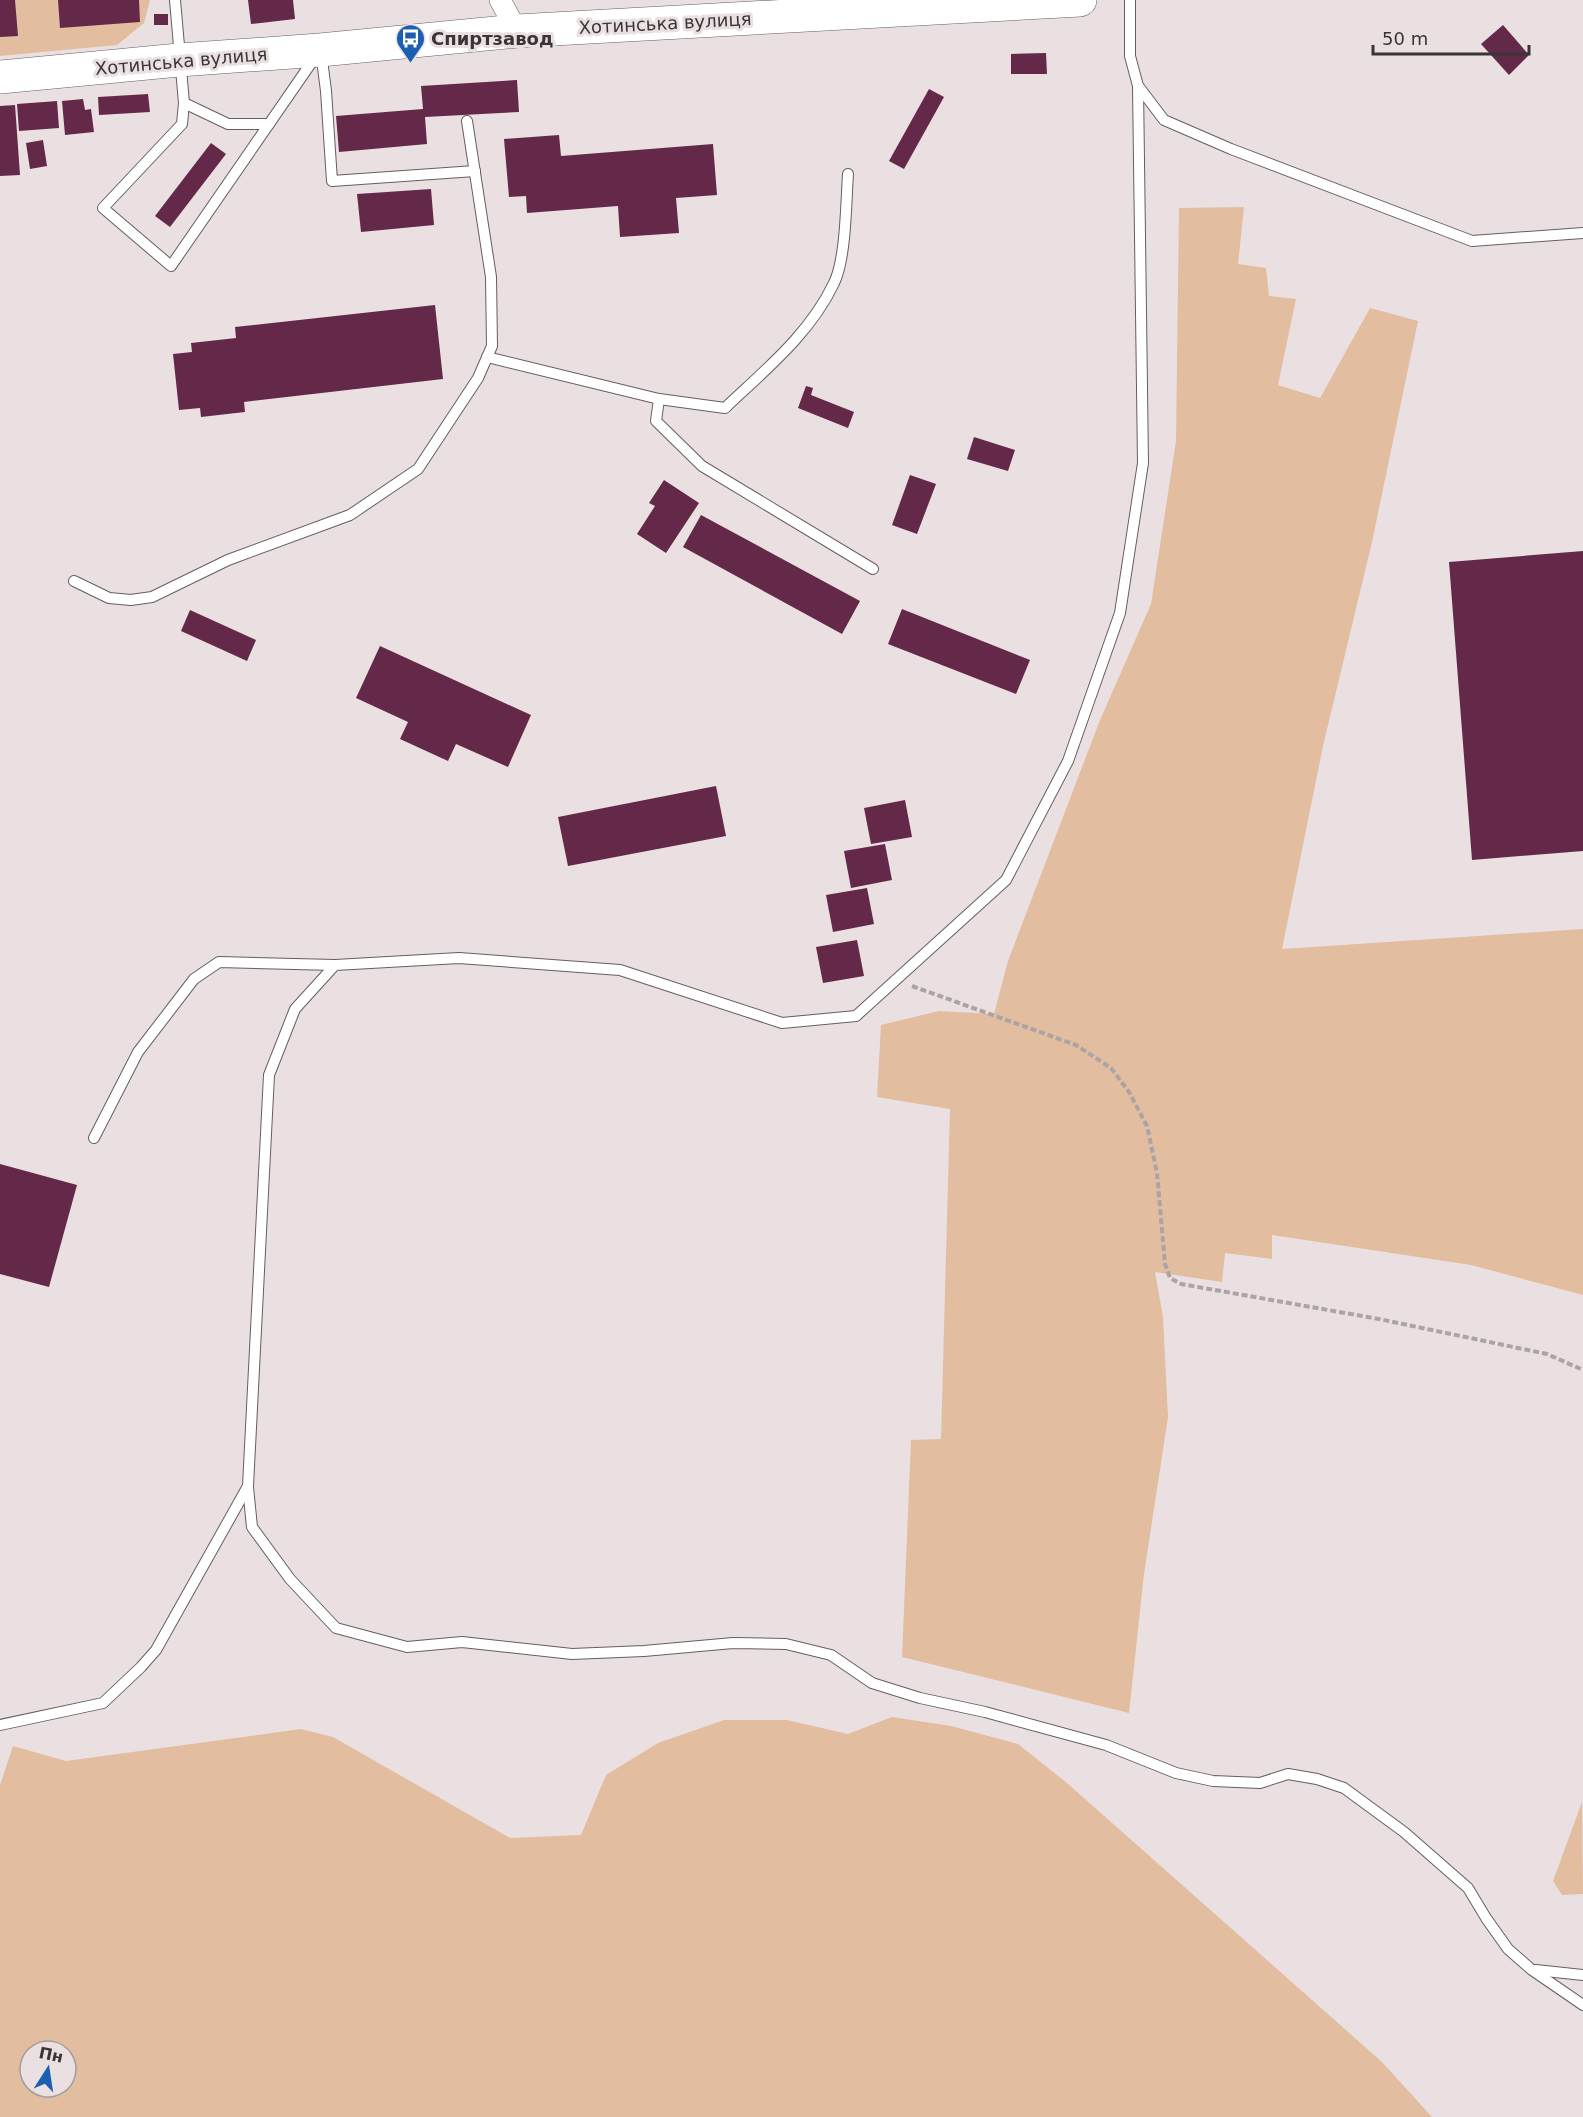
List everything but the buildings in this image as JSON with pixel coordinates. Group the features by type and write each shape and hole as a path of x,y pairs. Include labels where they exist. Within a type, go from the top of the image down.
{"highway":[{"name":"Хотинська вулиця","path":"0,77 517,31 991,3 1080,0"}],"street":[{"path":"500,0 517,31"}],"lane":[{"path":"175,0 184,103 182,124 103,208 171,266 320,50"},
{"path":"94,1138 138,1052 194,979 219,962 335,965 459,958 620,970 782,1023 856,1016 1006,880 1068,761 1120,613 1143,463 1138,86 1130,56 1130,0"},
{"path":"320,50 326,91 332,181 475,171"},
{"path":"1138,86 1164,120 1231,149 1472,241 1583,233"},
{"path":"184,103 228,124 269,124"},
{"path":"74,581 109,598 131,600 152,597 228,560 350,515 418,469 478,378 492,346 491,277 467,121"},
{"path":"487,357 658,399 725,408 795,342 835,282 843,248 848,174"},
{"path":"658,399 656,421 702,466 873,569"},
{"path":"335,965 295,1010 269,1075 248,1486 252,1527 290,1579 336,1628 407,1647 462,1642 572,1654 644,1651 734,1643 786,1644 831,1655 872,1683 920,1698 985,1712 1106,1745 1176,1773 1213,1781 1260,1783 1288,1774 1317,1779 1344,1788 1404,1832 1468,1888 1508,1949 1532,1970 1583,2005"},
{"path":"0,1725 103,1703 141,1667 156,1650 248,1486"},
{"path":"1532,1970 1583,1975"}],"path":[{"path":"897,980 1076,1045 1111,1068 1129,1092 1147,1126 1157,1173 1165,1264 1170,1278 1181,1284 1379,1319 1547,1354 1583,1370"}],"shaded area":[{"path":"0,0 150,0 144,23 117,45 0,56"},
{"path":"1244,207 1238,264 1266,268 1269,296 1296,299 1278,385 1320,398 1370,308 1418,321 1372,542 1323,746 1282,949 1583,929 1583,1295 1471,1265 1272,1235 1272,1259 1225,1253 1222,1282 1155,1272 1163,1317 1168,1417 1144,1574 1129,1713 902,1657 911,1440 941,1439 950,1109 877,1097 881,1025 939,1011 994,1014 1008,961 1100,720 1151,604 1176,441 1179,208"},
{"path":"892,1717 951,1726 1018,1744 1067,1783 1382,2062 1432,2117 0,2117 0,1785 13,1746 66,1761 301,1729 333,1737 510,1838 581,1835 606,1775 658,1743 724,1720 787,1720 848,1734"},
{"path":"1582,1802 1583,1894 1562,1895 1553,1881"}],"place":[{"name":"Спиртзавод","path":"410,64"}]}
